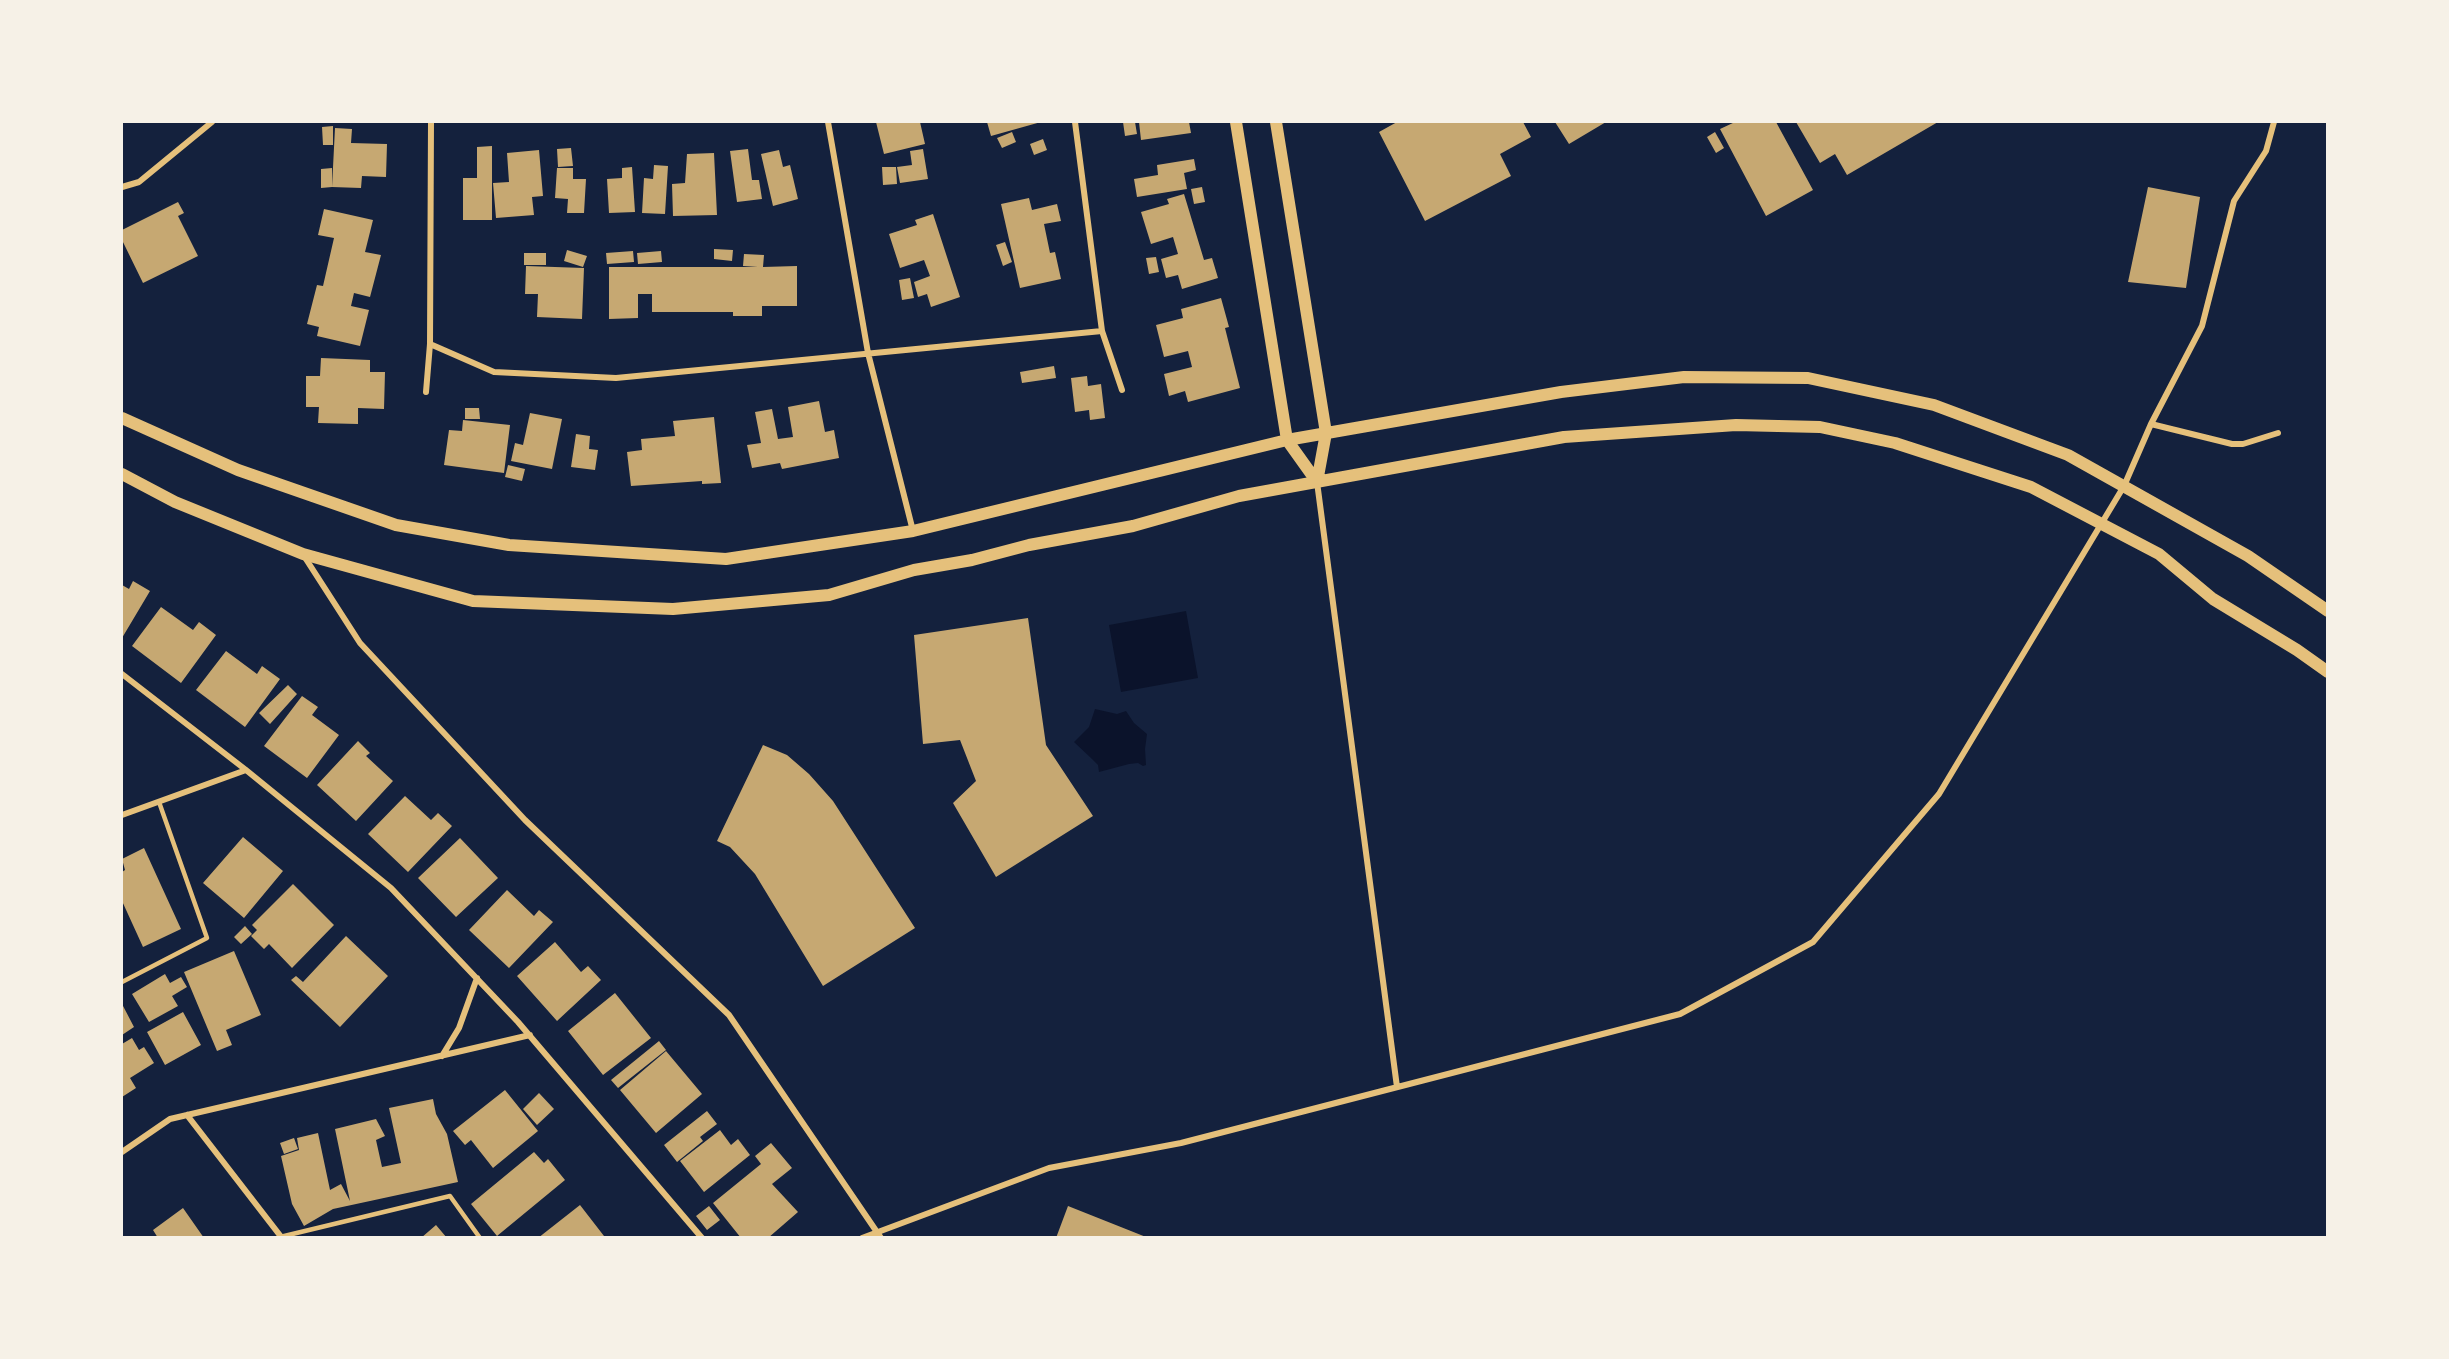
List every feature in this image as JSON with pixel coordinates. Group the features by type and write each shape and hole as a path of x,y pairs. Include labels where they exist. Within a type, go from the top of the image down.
{"main road":[{"path":"1236,122 1287,440 1317,482"},
{"path":"1276,122 1326,433 1317,482"},
{"path":"122,418 238,470 396,525 509,545 726,559 913,531 1287,440 1561,392 1684,377 1808,378 1934,405 2068,455 2248,556 2328,611"},
{"path":"122,474 175,502 303,554 473,601 673,609 829,595 914,570 972,560 1029,545 1133,526 1239,496 1564,437 1736,425 1820,427 1895,443 2031,487 2159,554 2213,599 2297,650 2328,672"}],"street":[{"path":"122,187 139,182 212,122"},
{"path":"426,393 430,344 430,122"},
{"path":"828,122 868,353 913,531"},
{"path":"1075,122 1102,331 1122,390"},
{"path":"862,1238 877,1230 1049,1168 1181,1143 1680,1014 1813,942 1939,794 2124,486 2151,423 2202,326 2234,201 2266,151 2274,122"},
{"path":"430,344 494,372 616,378 1102,331"},
{"path":"2151,423 2232,444 2243,444 2277,433"},
{"path":"1317,482 1397,1087"},
{"path":"303,554 360,643 525,820 729,1015 881,1238"},
{"path":"122,674 246,770 391,888 530,1035 702,1238"},
{"path":"122,815 246,770"},
{"path":"442,1056 459,1028 477,978"},
{"path":"122,1152 170,1119 187,1114 530,1035"},
{"path":"187,1114 281,1237"}],"lane":[{"path":"122,982 207,939 159,802"},
{"path":"281,1237 450,1196 480,1238"}],"water":[{"path":"1186,611 1198,678 1121,692 1109,625"},
{"path":"1095,709 1117,714 1126,711 1134,723 1147,734 1146,765 1129,764 1099,772 1098,765 1074,742 1089,727"}],"building":[{"path":"876,122 920,122 925,144 884,154"},
{"path":"987,122 1041,122 991,136"},
{"path":"1123,122 1135,122 1137,134 1125,136"},
{"path":"1139,122 1189,122 1191,133 1141,140"},
{"path":"1397,122 1523,122 1531,137 1500,154 1511,176 1425,221 1379,132"},
{"path":"1555,122 1606,122 1569,144"},
{"path":"1735,122 1776,122 1813,190 1766,216 1720,129"},
{"path":"1796,122 1938,122 1847,175 1835,154 1820,163"},
{"path":"333,126 333,145 323,145 322,127"},
{"path":"335,128 352,129 351,143 387,144 386,177 362,176 361,188 332,187"},
{"path":"1012,132 1016,142 1002,148 997,138"},
{"path":"1715,132 1724,148 1716,153 1707,137"},
{"path":"1043,139 1047,150 1034,155 1030,144"},
{"path":"492,146 492,220 463,220 463,178 477,178 477,147"},
{"path":"571,148 573,166 558,167 557,149"},
{"path":"748,149 752,180 759,180 762,199 737,202 730,151"},
{"path":"923,149 928,179 900,183 897,167 912,165 910,151"},
{"path":"539,150 543,196 532,197 534,215 496,218 493,183 509,182 507,153"},
{"path":"779,150 783,167 790,165 798,199 773,206 761,154"},
{"path":"714,153 717,215 673,216 672,184 685,183 687,154"},
{"path":"1194,159 1196,170 1184,173 1187,189 1137,197 1134,179 1158,175 1157,165"},
{"path":"654,165 668,166 665,214 642,213 644,178 653,179"},
{"path":"632,167 635,212 609,213 607,179 622,178 622,168"},
{"path":"882,167 896,167 897,184 883,185"},
{"path":"332,168 332,187 321,188 321,169"},
{"path":"557,168 573,168 573,179 586,179 584,213 567,213 568,199 555,198"},
{"path":"1202,187 1205,202 1194,204 1191,189"},
{"path":"2148,187 2200,197 2186,288 2128,282"},
{"path":"1184,194 1204,260 1212,258 1218,278 1182,289 1178,275 1166,278 1161,259 1178,254 1173,237 1151,244 1141,212 1169,204 1167,199"},
{"path":"1029,198 1032,210 1057,204 1061,221 1044,224 1050,253 1055,252 1061,279 1020,288 1001,204"},
{"path":"178,202 184,213 178,216 198,256 143,283 122,240 122,230"},
{"path":"324,209 373,220 365,252 381,255 370,297 354,293 351,306 369,310 360,346 317,336 319,327 307,324 317,285 323,286 334,238 318,235"},
{"path":"933,214 960,297 931,307 927,294 918,297 914,282 930,276 924,260 900,268 889,234 917,225 915,220"},
{"path":"1005,242 1012,262 1003,266 996,245"},
{"path":"714,249 733,250 732,261 714,259"},
{"path":"567,250 587,256 583,267 564,261"},
{"path":"633,251 634,262 607,264 606,253"},
{"path":"661,251 662,262 638,264 637,253"},
{"path":"524,253 546,253 546,265 524,265"},
{"path":"744,254 764,255 763,267 797,266 797,306 762,306 762,316 733,316 733,312 652,312 652,294 638,294 638,318 609,319 609,267 758,267 743,266"},
{"path":"1156,257 1159,272 1149,274 1146,258"},
{"path":"526,266 584,268 582,319 537,317 538,294 525,294"},
{"path":"910,278 914,298 902,300 899,280"},
{"path":"1221,298 1229,327 1225,328 1240,388 1188,402 1185,391 1169,396 1164,374 1192,367 1188,351 1164,357 1156,325 1183,318 1181,309"},
{"path":"321,358 370,360 370,372 385,372 384,409 358,408 358,424 318,423 319,407 306,407 306,376 320,376"},
{"path":"1054,366 1056,378 1022,383 1020,372"},
{"path":"1087,376 1088,386 1101,384 1105,418 1090,420 1089,410 1075,412 1071,378"},
{"path":"819,401 825,432 834,430 839,458 782,469 780,463 752,468 747,445 761,443 755,412 772,409 778,439 793,437 788,407"},
{"path":"465,408 479,408 480,419 465,419"},
{"path":"530,413 562,419 552,469 511,461 515,443 523,445"},
{"path":"714,417 721,483 702,484 702,481 631,486 627,452 642,450 641,439 675,436 673,421"},
{"path":"463,420 510,425 504,473 444,465 449,430 462,431"},
{"path":"576,434 590,436 589,449 598,450 595,470 571,467"},
{"path":"508,465 525,469 522,481 505,477"},
{"path":"133,581 150,591 122,638 122,585 129,589"},
{"path":"161,607 193,630 199,622 216,635 181,683 132,646"},
{"path":"1028,618 1046,745 1093,816 996,877 953,803 976,781 960,740 923,744 914,635"},
{"path":"226,651 257,674 262,666 280,679 245,727 196,690"},
{"path":"288,685 297,694 270,724 259,713"},
{"path":"302,696 318,707 312,715 339,735 307,778 264,746"},
{"path":"358,741 370,753 366,756 393,781 356,821 317,785"},
{"path":"763,745 787,755 809,774 833,801 915,928 823,986 755,874 730,847 717,841"},
{"path":"405,796 431,820 438,813 452,826 408,872 368,834"},
{"path":"243,837 283,871 244,918 203,883"},
{"path":"460,838 498,878 456,917 418,878"},
{"path":"144,848 181,929 143,947 122,901 122,872 125,870 122,859"},
{"path":"293,884 334,925 292,968 269,944 264,949 251,936 257,930 252,925"},
{"path":"507,890 534,916 539,910 553,922 509,968 469,930"},
{"path":"245,926 252,934 241,944 234,937"},
{"path":"346,936 388,976 340,1027 291,980 296,976 303,982"},
{"path":"555,942 581,972 588,966 601,980 557,1021 517,976"},
{"path":"234,951 261,1015 226,1030 232,1045 217,1051 184,972"},
{"path":"165,974 170,983 181,977 187,987 172,996 178,1006 149,1022 132,994"},
{"path":"615,993 651,1038 603,1075 568,1031"},
{"path":"122,1004 134,1027 122,1035"},
{"path":"183,1012 201,1045 165,1065 147,1032"},
{"path":"132,1038 139,1050 144,1047 154,1063 130,1078 136,1088 122,1097 122,1044"},
{"path":"659,1041 666,1050 618,1088 611,1080"},
{"path":"666,1051 702,1094 656,1133 620,1090"},
{"path":"505,1090 538,1131 493,1168 471,1140 465,1145 453,1131"},
{"path":"539,1093 554,1109 537,1125 523,1109"},
{"path":"433,1099 436,1114 447,1134 458,1182 333,1209 304,1226 292,1204 281,1156 299,1150 297,1138 318,1133 330,1190 341,1184 350,1201 335,1129 376,1119 385,1136 376,1140 382,1167 401,1163 389,1108"},
{"path":"707,1111 717,1124 700,1137 703,1141 677,1162 664,1145"},
{"path":"720,1130 731,1145 738,1139 750,1155 704,1192 680,1161"},
{"path":"294,1138 298,1149 284,1154 280,1143"},
{"path":"771,1143 792,1168 772,1184 798,1212 768,1238 741,1238 713,1203 761,1164 755,1156"},
{"path":"534,1152 544,1163 548,1159 565,1180 497,1236 471,1204"},
{"path":"580,1205 604,1236 538,1238"},
{"path":"709,1206 720,1220 707,1230 696,1216"},
{"path":"1068,1206 1146,1237 1146,1238 1056,1238"},
{"path":"183,1208 204,1238 158,1238 153,1230"},
{"path":"436,1225 447,1238 421,1238"}]}
